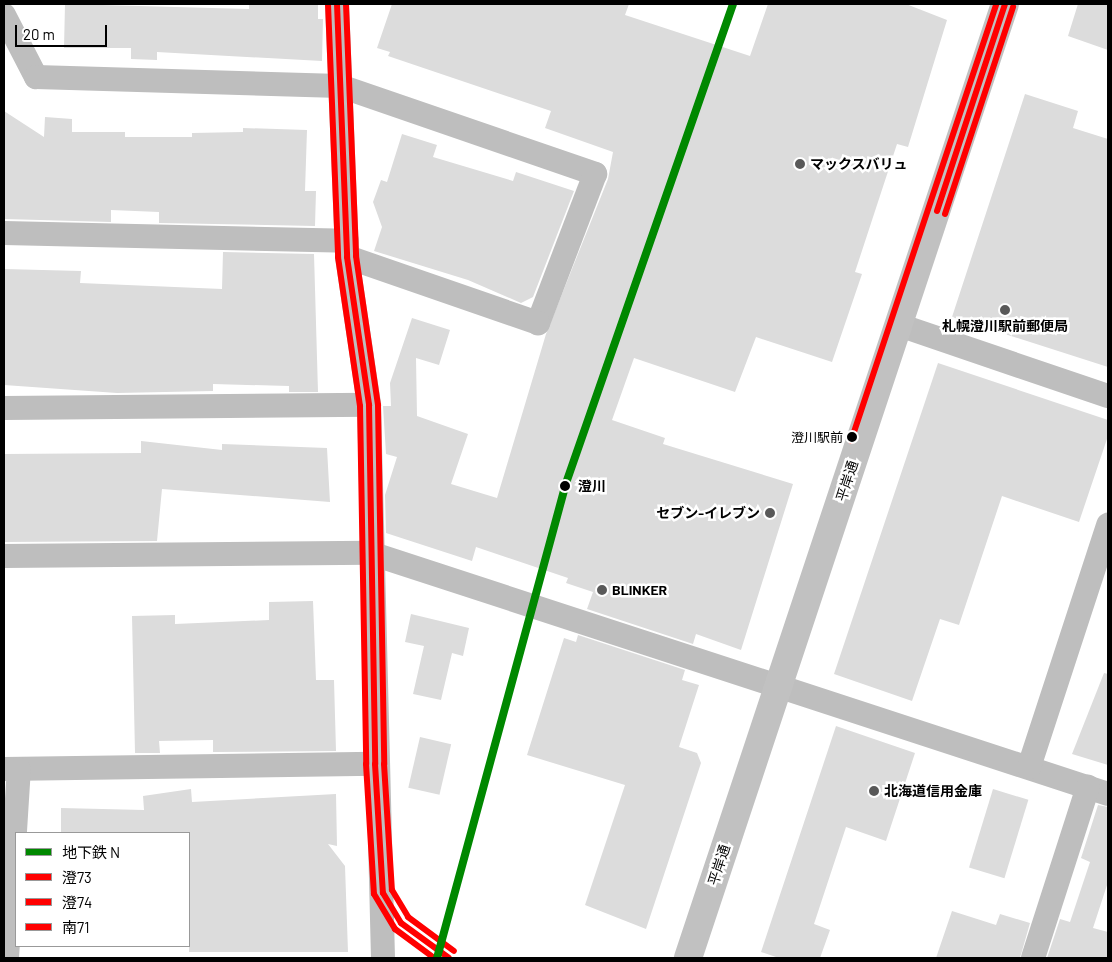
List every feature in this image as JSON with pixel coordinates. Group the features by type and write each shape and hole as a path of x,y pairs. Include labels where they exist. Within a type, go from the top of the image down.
{"street":[{"path":"337,4 347,249 369,405 375,764 383,958"},
{"name":"平岸通","path":"688,958 1005,4"},
{"path":"4,15 36,77 340,86 595,174 538,323 347,249 4,233"},
{"path":"898,326 1108,396"},
{"path":"4,408 369,405"},
{"path":"1029,768 1108,525"},
{"path":"4,556 370,553 1098,791 1033,958"},
{"path":"12,958 7,958 11,769 375,764"}],"building":[{"path":"65,4 249,9 249,4 318,4 318,19 323,19 322,61 157,52 157,60 131,59 131,48 64,48"},
{"path":"392,4 629,4 625,15 750,56 768,4 906,4 947,20 908,147 897,144 855,272 862,274 832,362 756,337 735,392 634,358 612,420 665,438 663,444 793,484 741,650 696,634 693,644 587,609 593,592 566,583 568,578 476,547 472,561 386,533 385,495 397,457 386,454 383,406 391,406 390,383 412,318 450,330 439,365 416,358 417,416 468,434 451,484 497,498 546,334 608,179 613,152 545,128 551,111 388,56 390,52 377,48"},
{"path":"1078,4 1108,4 1108,50 1068,36"},
{"path":"1025,94 1078,111 1073,128 1108,139 1108,367 952,317"},
{"path":"4,111 44,137 45,117 72,119 72,132 125,132 125,137 192,137 192,133 243,132 243,128 307,130 305,191 316,191 315,226 159,223 159,212 111,210 111,222 4,219"},
{"path":"402,134 437,145 433,157 513,181 516,172 574,191 533,297 521,303 468,280 374,251 382,227 373,202 381,180 387,182"},
{"path":"223,252 314,254 318,392 289,392 289,386 213,384 213,391 117,393 4,385 4,269 81,271 80,283 222,289"},
{"path":"938,363 1108,420 1108,436 1079,522 1002,496 959,625 940,619 912,701 834,674"},
{"path":"141,441 222,450 222,444 327,448 330,502 162,489 157,541 4,542 4,454 141,453"},
{"path":"313,601 316,680 334,680 336,751 213,752 213,740 159,741 160,753 135,753 132,616 175,615 175,624 269,620 269,602"},
{"path":"411,614 469,628 463,656 452,653 441,700 413,694 424,646 405,642"},
{"path":"578,635 685,670 682,680 699,685 679,747 697,753 701,763 646,929 585,905 625,785 527,755 564,638 576,642"},
{"path":"1104,673 1108,674 1108,765 1072,754"},
{"path":"836,726 915,753 886,841 846,827 814,924 830,930 820,958 779,958 761,952"},
{"path":"420,737 451,744 439,795 408,788"},
{"path":"191,789 192,802 336,794 337,846 328,844 345,866 348,952 189,952 190,832 61,832 61,808 144,810 143,796"},
{"path":"993,789 1028,800 1004,878 969,867"},
{"path":"1098,805 1108,807 1108,882 1093,928 1108,932 1108,958 1047,958 1060,919 1070,922 1090,862 1081,858"},
{"path":"952,911 996,925 1000,914 1030,923 1020,958 936,958"}],"metro line":[{"name":"N","path":"437,958 565,486 733,4"}],"transit line":[{"name":"澄74","path":"328,4 338,257 360,406 366,764 374,894 395,929 434,958"},
{"name":"澄73","path":"337,4 347,257 369,405 375,764 383,893 401,923 449,958"},
{"name":"南71","path":"346,4 356,256 378,405 384,764 392,890 408,917 454,951"},
{"name":"南71","path":"851,441 996,4"},
{"name":"澄73","path":"937,211 1005,4"},
{"name":"澄74","path":"945,214 1013,7"}],"place":[{"name":"マックスバリュ","path":"800,164"},
{"name":"札幌澄川駅前郵便局","path":"1005,310"},
{"name":"澄川駅前","path":"852,437"},
{"name":"澄川","path":"565,486"},
{"name":"セブン-イレブン","path":"770,513"},
{"name":"BLINKER","path":"602,590"},
{"name":"北海道信用金庫","path":"874,791"}]}
